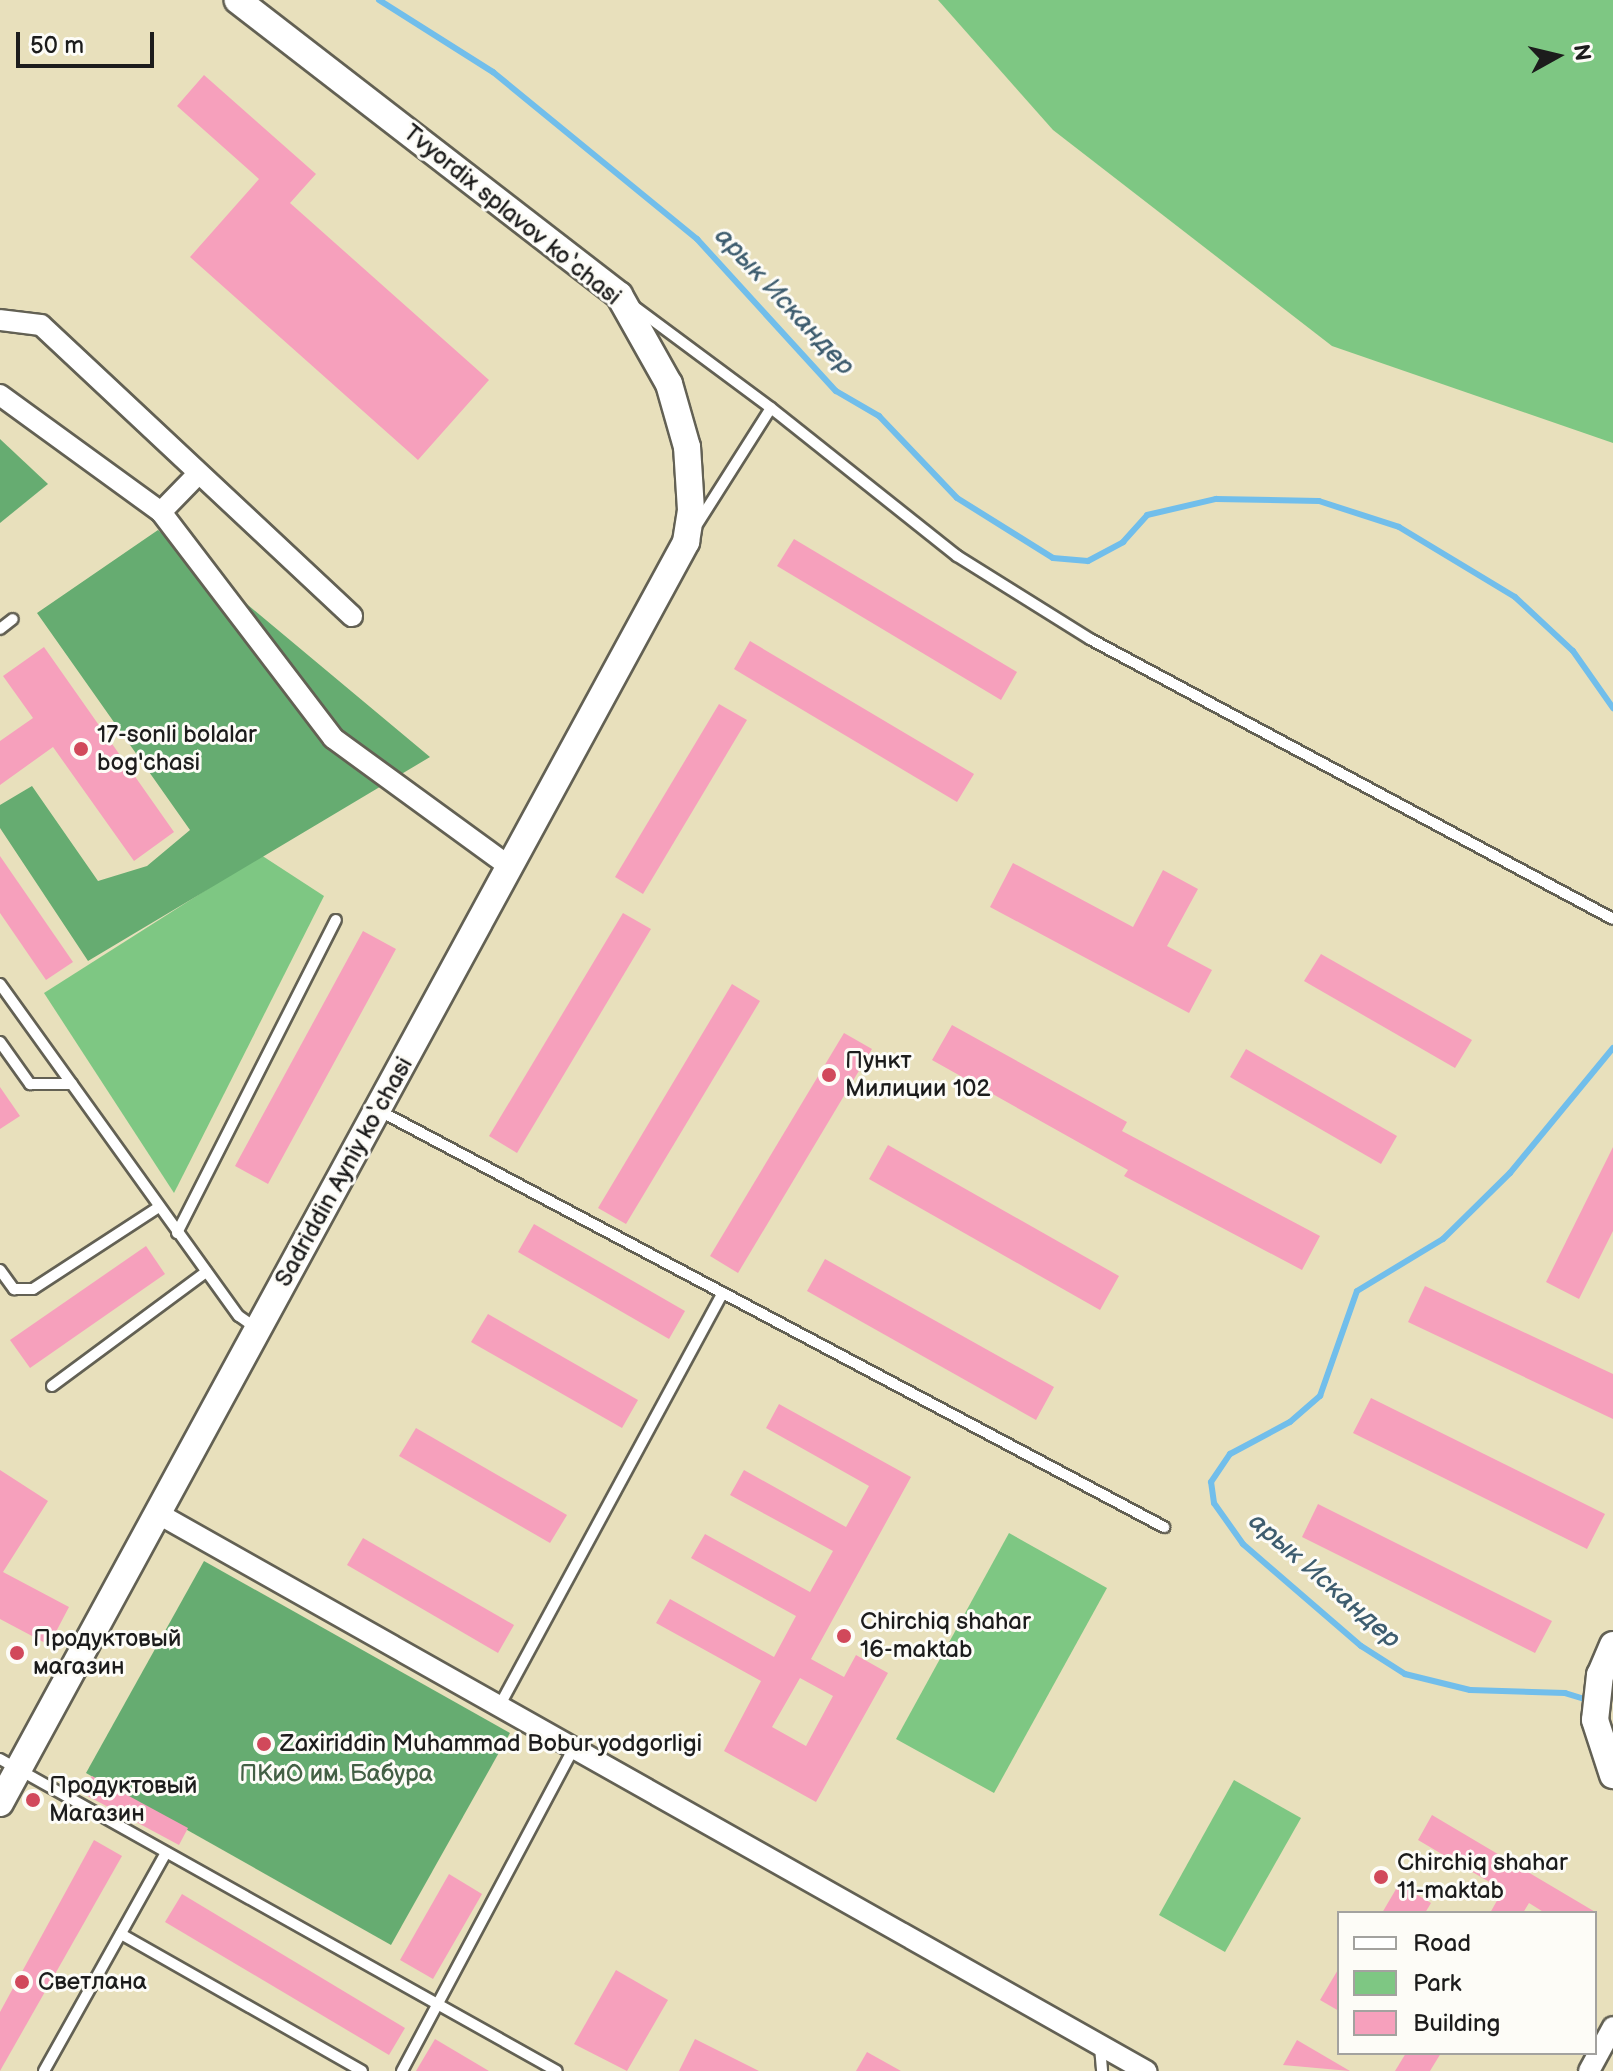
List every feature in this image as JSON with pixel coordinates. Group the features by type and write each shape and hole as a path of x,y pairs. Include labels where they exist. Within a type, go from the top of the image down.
{"street":[{"name":"Tvyordix splavov ko‘chasi","path":"238,0 619,295 656,354 679,416 690,480 686,542"},
{"path":"0,320 41,325 197,475 352,616"},
{"path":"0,395 161,512 333,738 510,867"},
{"path":"161,512 197,475"},
{"name":"Sadriddin Ayniy ko‘chasi","path":"0,1803 9,1765 157,1513 686,542"},
{"path":"157,1513 576,1744 1146,2071"},
{"path":"1613,1645 1600,1675 1595,1720 1613,1775"},
{"path":"1589,2071 1613,2027"}],"lane":[{"path":"619,295 771,408 957,556 1090,639 1613,919"},
{"path":"686,542 771,408"},
{"path":"0,629 13,619"},
{"path":"177,1233 336,920"},
{"path":"0,984 206,1272 239,1316 258,1329"},
{"path":"0,1042 30,1084 72,1084"},
{"path":"378,1110 1164,1527"},
{"path":"0,1270 14,1289 33,1289 159,1207"},
{"path":"52,1386 206,1272"},
{"path":"501,1703 723,1293"},
{"path":"402,2071 576,1744"},
{"path":"9,1765 557,2071"},
{"path":"44,2071 166,1853"},
{"path":"121,1934 362,2071"},
{"path":"1099,2045 1102,2071"}],"green space":[{"path":"938,0 1613,0 1613,443 1332,346 1053,130"},
{"path":"0,439 48,484 0,523"},
{"path":"158,530 430,757 88,961 0,828 0,805 32,786 98,881 147,866 190,830 37,613"},
{"path":"261,855 324,896 174,1193 44,993"},
{"path":"1009,1533 1107,1588 994,1793 896,1739"},
{"name":"ПКиО им. Бабура","path":"204,1561 510,1733 391,1945 86,1773"},
{"path":"1234,1780 1301,1818 1225,1952 1159,1915"}],"building":[{"path":"204,75 316,174 290,203 489,380 418,460 190,257 259,179 177,106"},
{"path":"794,539 1017,672 1001,700 777,566"},
{"path":"750,641 974,774 957,802 734,669"},
{"path":"44,647 174,832 134,861 53,747 0,785 0,741 33,718 3,676"},
{"path":"719,704 747,720 643,894 615,877"},
{"path":"0,856 73,962 46,980 0,913"},
{"path":"1013,863 1133,927 1163,870 1198,889 1167,946 1212,970 1189,1013 990,907"},
{"path":"623,913 651,929 517,1153 489,1136"},
{"path":"363,931 396,949 268,1184 235,1166"},
{"path":"1321,954 1472,1040 1455,1068 1304,981"},
{"path":"732,984 760,1001 626,1224 598,1208"},
{"path":"952,1025 1127,1122 1122,1131 1320,1236 1302,1270 1124,1176 1128,1170 932,1060"},
{"path":"844,1033 872,1049 738,1273 710,1256"},
{"path":"1246,1049 1397,1136 1381,1164 1230,1077"},
{"path":"0,1087 20,1116 0,1129"},
{"path":"888,1145 1119,1276 1100,1310 869,1179"},
{"path":"1613,1147 1613,1231 1579,1299 1546,1282"},
{"path":"534,1224 685,1311 669,1339 518,1252"},
{"path":"146,1246 165,1274 30,1368 10,1340"},
{"path":"825,1259 1054,1387 1036,1420 807,1291"},
{"path":"1425,1286 1613,1374 1613,1419 1408,1322"},
{"path":"488,1314 638,1400 622,1428 471,1342"},
{"path":"1371,1398 1605,1514 1587,1549 1353,1433"},
{"path":"779,1404 911,1477 811,1659 844,1677 856,1655 888,1673 816,1802 724,1751 761,1681 656,1623 670,1599 774,1657 796,1616 691,1558 705,1534 810,1592 833,1551 730,1495 744,1470 846,1527 869,1486 766,1428","holes":["800,1678 833,1696 806,1746 772,1727"]},
{"path":"416,1428 567,1515 550,1543 399,1456"},
{"path":"0,1470 48,1501 3,1572 69,1607 49,1645 0,1619"},
{"path":"1318,1504 1552,1621 1535,1653 1302,1537"},
{"path":"363,1538 514,1625 498,1653 347,1565"},
{"path":"92,1776 188,1828 179,1845 82,1793"},
{"path":"1432,1815 1594,1911 1542,1911 1529,1903 1524,1911 1491,1911 1503,1890 1418,1840"},
{"path":"94,1840 122,1856 0,2071 0,2012"},
{"path":"449,1874 482,1894 433,1979 400,1960"},
{"path":"1399,1884 1431,1903 1426,1911 1383,1911"},
{"path":"182,1894 405,2028 389,2055 165,1922"},
{"path":"616,1970 668,2000 627,2071 574,2044"},
{"path":"1337,1971 1337,2010 1320,2000"},
{"path":"435,2039 489,2071 416,2071"},
{"path":"695,2039 759,2071 679,2071"},
{"path":"1297,2040 1350,2071 1283,2065"},
{"path":"867,2052 901,2071 856,2071"},
{"path":"1405,2055 1440,2055 1430,2071 1395,2071"}],"waterway":[{"name":"арык Искандер","path":"379,0 493,72 697,239 836,391 879,416 957,498 1053,558 1088,561 1123,542 1147,515 1216,499 1319,501 1399,527 1515,597 1573,651 1613,708"},
{"name":"арык Искандер","path":"1591,1701 1565,1693 1470,1690 1405,1674 1361,1646 1243,1544 1214,1503 1211,1482 1230,1454 1290,1422 1320,1396 1357,1291 1443,1239 1510,1173 1613,1048"}],"place":[{"name":"17-sonli bolalar bog'chasi","path":"81,749"},
{"name":"Пункт Милиции 102","path":"829,1075"},
{"name":"Chirchiq shahar 16-maktab","path":"844,1636"},
{"name":"Продуктовый магазин","path":"17,1653"},
{"name":"Zaxiriddin Muhammad Bobur yodgorligi","path":"264,1744"},
{"name":"Продуктовый Магазин","path":"33,1800"},
{"name":"Chirchiq shahar 11-maktab","path":"1381,1877"},
{"name":"Светлана","path":"22,1982"}]}
